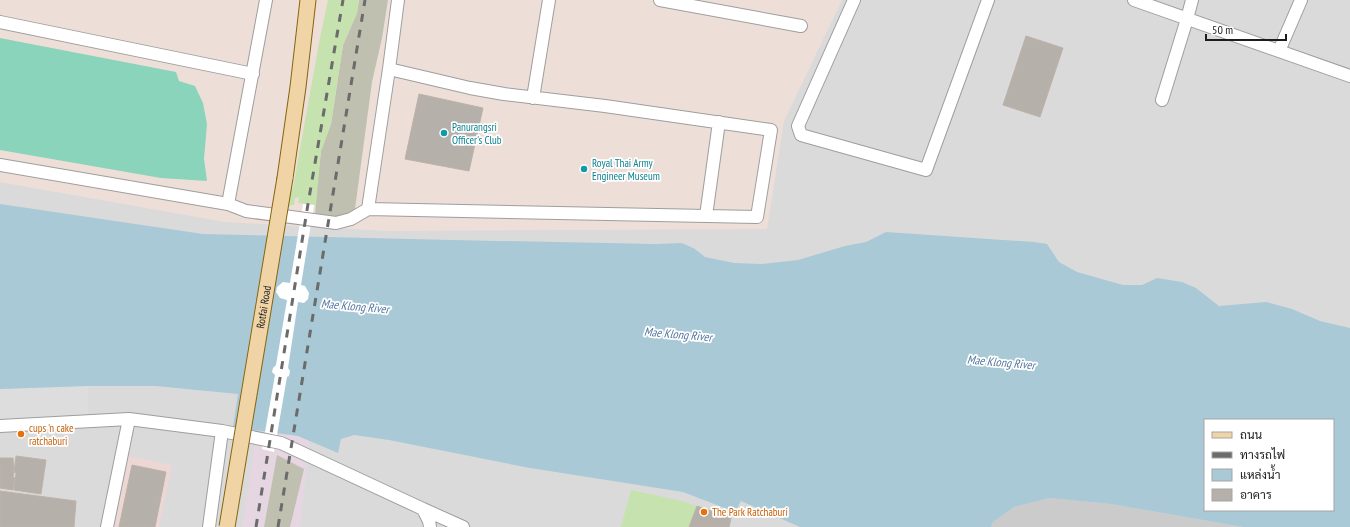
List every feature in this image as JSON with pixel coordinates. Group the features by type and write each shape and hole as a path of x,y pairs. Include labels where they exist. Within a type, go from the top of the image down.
{"main road":[{"name":"Rotfai Road","path":"227,527 285,178 298,87 308,0"},
{"name":"Rotfai Road","path":"298,87 319,0"}],"street":[{"path":"228,204 266,0"},
{"path":"368,209 398,0"},
{"path":"533,98 549,0"},
{"path":"660,0 801,26"},
{"path":"854,0 798,126 801,135 926,170 988,0"},
{"path":"1134,0 1350,76"},
{"path":"1162,100 1192,0"},
{"path":"1279,51 1300,0"},
{"path":"0,22 253,74"},
{"path":"0,165 228,204 246,212 336,223 351,219 368,209 757,217 770,130 470,88 389,69"},
{"path":"706,216 719,122"},
{"path":"0,426 129,419 222,430 281,443 464,527"},
{"path":"107,527 129,419"},
{"path":"209,527 222,430"},
{"path":"423,509 429,521 430,527"}],"shaded area":[{"path":"0,0 1350,0 1350,527 0,527"},
{"path":"0,0 842,0 784,121 767,229 386,231 225,222 0,182"},
{"path":"359,0 388,0 382,38 372,82 355,209 341,219 315,215 317,185 321,151 331,124 343,45 357,13"},
{"path":"88,386 88,414 0,419 0,389"},
{"path":"257,430 298,436 310,441 300,527 242,527"},
{"path":"277,455 304,469 290,527 264,527"},
{"path":"128,456 172,465 159,527 114,527"},
{"path":"1049,498 1111,504 1243,527 991,527 993,522 1014,507"}],"green space":[{"path":"328,0 359,0 357,13 343,45 331,124 321,151 316,205 298,203 299,197 295,198 294,205 286,206 290,189 293,188"},
{"path":"0,38 176,72 179,81 195,86 203,103 207,124 204,159 207,181 161,178 0,150"},
{"path":"631,490 682,501 731,518 729,527 621,527"}],"water":[{"name":"Mae Klong River","path":"0,204 203,234 655,244 682,243 695,249 705,257 734,263 762,264 798,260 845,246 866,242 886,232 1034,242 1047,244 1059,262 1077,272 1123,285 1142,285 1157,278 1182,282 1196,288 1219,306 1266,302 1292,309 1320,321 1350,328 1350,527 1243,527 1111,504 1049,498 1014,507 993,522 991,527 800,527 741,501 735,512 683,492 530,468 389,440 354,435 341,439 338,453 298,436 233,427 238,394 156,386 88,386 0,389"}],"pier":[{"path":"303,204 314,205 301,285 305,286 309,293 308,299 304,303 298,302 288,368 290,371 289,376 287,377 274,452 262,449 275,375 272,372 276,365 287,300 280,298 276,292 277,287 283,282 290,283"}],"building":[{"path":"1026,36 1063,48 1040,117 1003,105"},
{"name":"Panurangsri Officer's Club","path":"419,94 483,108 469,171 405,159"},
{"path":"16,456 46,460 41,494 14,490"},
{"path":"0,458 13,458 13,477 15,478 13,490 0,488"},
{"path":"132,465 166,472 155,527 119,527"},
{"path":"0,491 76,501 74,527 0,527"},
{"name":"The Park Ratchaburi","path":"697,506 731,518 729,527 689,527"}],"railway":[{"path":"256,527 308,204 343,0"},
{"path":"278,527 365,0"}],"place":[{"name":"Panurangsri Officer's Club","path":"444,133"},
{"name":"Royal Thai Army Engineer Museum","path":"584,169"},
{"name":"cups 'n cake ratchaburi","path":"21,434"},
{"name":"The Park Ratchaburi","path":"704,512"}]}
